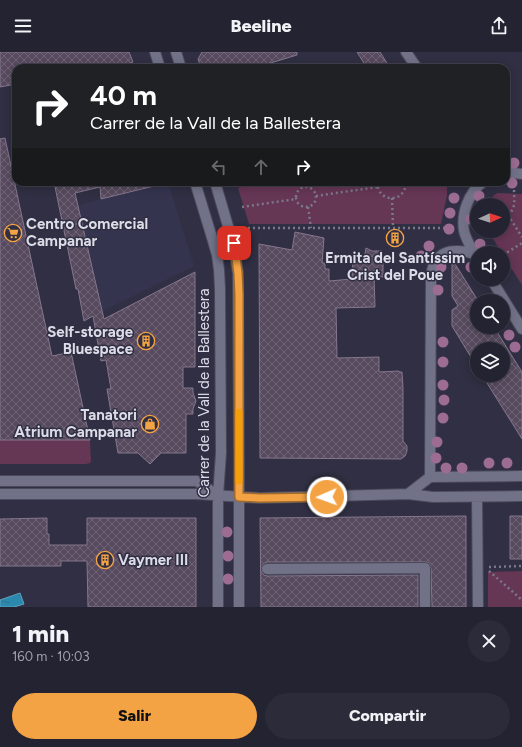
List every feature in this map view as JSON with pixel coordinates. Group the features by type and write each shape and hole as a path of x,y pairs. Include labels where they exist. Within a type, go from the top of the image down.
{"street":[{"path":"155,52 159,64"},
{"path":"176,52 180,64"},
{"path":"406,52 414,64"},
{"path":"510,173 522,174"},
{"name":"Carrer de la Vall de la Ballestera","path":"196,186 213,241 219,270 220,288 221,453 218,496 218,607"},
{"path":"217,186 234,243 238,273 239,607"},
{"path":"470,246 464,230 464,216 468,201 478,186"},
{"path":"430,476 431,277 433,266 438,258 447,252 456,250 470,254"},
{"path":"495,286 522,329"},
{"path":"408,494 430,476 522,476"},
{"path":"0,481 197,481 218,496"},
{"path":"0,494 196,494 266,498 408,494 433,497 522,496"},
{"path":"477,497 478,607"},
{"path":"266,569 425,568 425,607"}],"path":[{"path":"316,196 377,187 381,194 385,197 392,198 399,196 406,186"},
{"path":"301,188 310,188 316,196 315,203 308,207 302,207 297,203 296,193 301,188"},
{"path":"510,213 514,208 514,189"},
{"path":"392,198 393,228"},
{"path":"242,207 296,199"},
{"path":"308,207 311,228"},
{"path":"510,218 522,237"},
{"path":"248,228 445,228"},
{"path":"510,251 522,243"},
{"path":"522,566 485,567 522,600"}],"shaded area":[{"path":"152,186 169,186 194,266 103,311 78,205"},
{"path":"245,186 447,186 447,195 441,224 249,224 238,188"},
{"path":"496,194 522,194 522,285 510,266 510,246 498,246 492,238 510,238 510,198 492,198"},
{"path":"0,440 90,440 91,461 90,463 86,464 0,464"},
{"path":"522,571 522,607 488,607 488,572"}],"water":[{"path":"20,593 24,604 14,607 0,607 0,600"}],"building":[{"path":"0,52 129,52 133,62 127,64 12,64 12,85 0,87"},
{"path":"202,52 297,52 297,55 267,64 200,64 198,59"},
{"path":"357,52 380,52 388,64 364,64"},
{"name":"Centro Comercial Campanar","path":"5,138 12,170 12,186 15,186 52,356 71,352 90,440 0,440 0,139"},
{"path":"55,186 154,186 101,199 100,187 75,193 104,319 195,272 195,367 183,367 183,388 193,388 196,401 193,414 186,414 186,453 161,453 150,464 138,453 118,453 107,389 111,389 106,360 101,361 93,316 84,321 78,289 76,289"},
{"path":"295,232 324,238 322,263 325,263 325,269 329,269 329,281 352,279 353,260 364,260 366,248 372,251 382,251 383,277 374,276 375,307 336,308 337,358 379,357 379,372 402,372 403,441 407,446 407,451 405,456 401,459 260,458 259,244 292,250"},
{"path":"452,259 474,294 470,294 470,334 498,334 503,342 470,342 470,356 452,326 452,310 458,306 452,296"},
{"path":"510,353 522,372 522,439 486,382 510,382"},
{"path":"466,516 466,607 432,607 431,568 429,563 425,562 267,562 263,564 261,569 262,573 267,576 418,575 418,607 261,607 260,518"},
{"path":"510,516 522,516 522,559 510,559"},
{"path":"47,518 49,545 87,545 87,518 196,518 196,607 88,607 87,561 61,561 61,566 0,566 0,519"}],"slow traffic":[{"path":"239,412 239,481"}],"place":[{"name":"Centro Comercial Campanar","path":"13,233"},
{"name":"Ermita del Santíssim Crist del Poue","path":"395,238"},
{"name":"Self-storage Bluespace","path":"146,341"},
{"name":"Tanatori Atrium Campanar","path":"150,424"},
{"name":"Vaymer III","path":"105,560"}],"route":[{"path":"234,243 239,294 239,497 327,497"}]}
